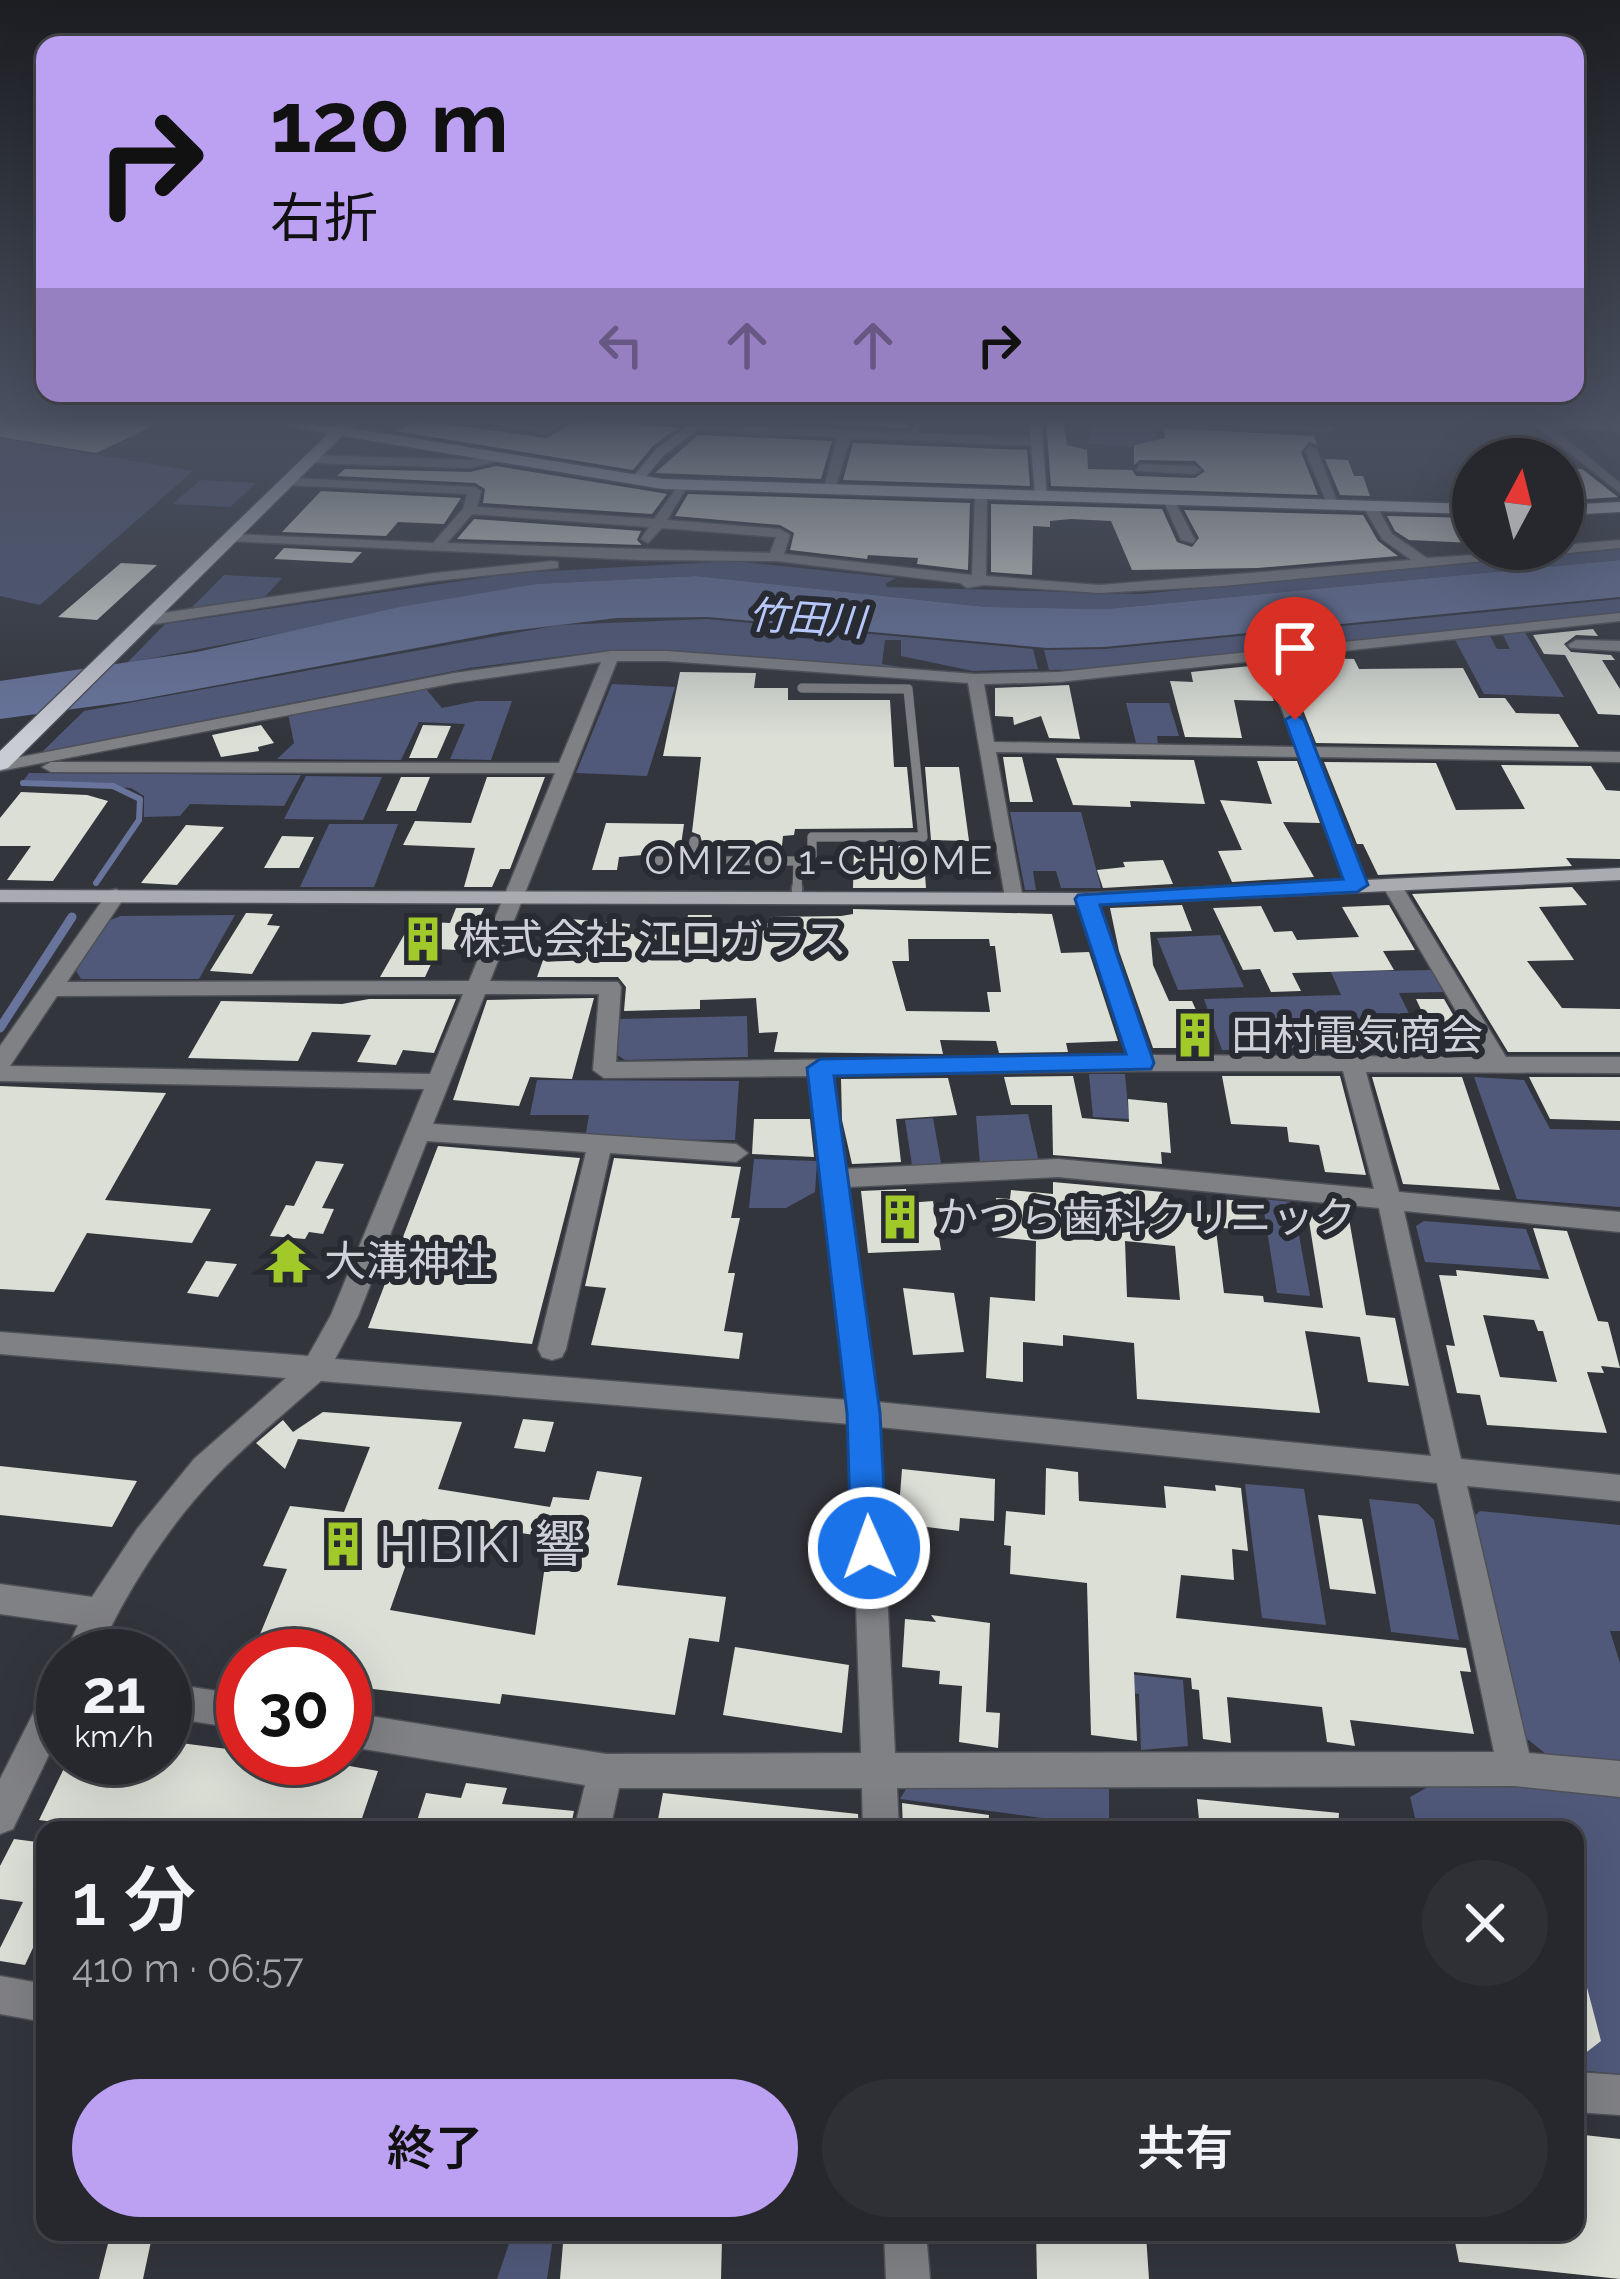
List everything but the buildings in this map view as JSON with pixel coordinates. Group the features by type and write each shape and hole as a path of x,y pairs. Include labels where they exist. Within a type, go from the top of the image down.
{"main road":[{"path":"1,764 246,525"}],"street":[{"path":"437,547 456,525"},
{"path":"636,525 775,532 783,536 776,557"},
{"path":"979,582 980,525"},
{"path":"1180,525 1188,540"},
{"path":"1382,525 1388,536 1424,563"},
{"path":"639,556 654,527"},
{"path":"233,538 639,556 776,557 979,582"},
{"path":"898,584 1153,587 1620,544"},
{"path":"143,626 435,577 639,556"},
{"path":"1,764 454,678 611,656 975,679 1102,674 1620,617"},
{"path":"1576,645 1620,646"},
{"path":"92,1629 148,1540 204,1468 317,1366 344,1316 611,656"},
{"path":"1270,657 1357,885"},
{"path":"975,679 1013,898"},
{"path":"185,730 196,768"},
{"path":"986,747 1620,757"},
{"path":"1,764 565,769"},
{"path":"0,896 1086,899 1620,874"},
{"path":"1392,885 1499,1064"},
{"path":"0,1063 116,895"},
{"path":"1086,899 1142,1063"},
{"path":"50,989 610,987 604,1070 1142,1063 1620,1064"},
{"path":"1353,1066 1390,1203 1515,1769"},
{"path":"820,1068 864,1413 881,1821"},
{"path":"0,1073 439,1082"},
{"path":"421,1132 736,1153"},
{"path":"552,1349 600,1144"},
{"path":"837,1178 1058,1168 1620,1222"},
{"path":"0,1342 864,1413 1620,1488"},
{"path":"0,1599 100,1612"},
{"path":"0,1816 11,1769 36,1731"},
{"path":"372,1733 606,1771 1515,1769 1620,1779"},
{"path":"594,1821 606,1771"},
{"path":"0,1994 36,2001"},
{"path":"1584,2093 1620,2095"},
{"path":"906,2241 908,2279"}],"lane":[{"path":"652,860 812,861 812,837 922,837 908,688 802,688"},
{"path":"692,861 694,841"},
{"path":"797,898 798,861"}],"shaded area":[{"path":"0,525 131,525 40,605 0,596"},
{"path":"1620,549 1620,560 1584,563 1584,552"},
{"path":"732,561 896,578 887,587 1140,594 1452,565 1452,570 1515,570 1106,609 986,607 696,576 536,584 127,663 165,624 515,573"},
{"path":"224,575 282,578 261,601 187,612"},
{"path":"1620,599 1620,612 1096,669 1049,670 1044,650 1105,649"},
{"path":"707,619 1033,649 1038,669 973,671 901,656 901,640 885,640 882,664 937,673 682,652 595,652 469,668 42,752 84,711 559,625"},
{"path":"1524,631 1564,697 1484,694 1455,640 1490,636 1497,649 1510,649 1503,635"},
{"path":"612,684 675,687 647,776 576,773"},
{"path":"425,688 442,708 512,701 491,760 450,759 465,724 419,722 401,760 277,759 294,743 288,714"},
{"path":"1126,703 1169,703 1179,736 1157,736 1158,744 1136,743"},
{"path":"29,773 301,775 284,806 190,804 180,816 144,817 144,796 131,788 23,781"},
{"path":"306,776 382,777 363,820 284,819"},
{"path":"1010,812 1081,812 1101,888 1061,888 1056,871 1033,871 1036,890 1025,890"},
{"path":"329,824 398,824 374,887 300,887"},
{"path":"235,915 199,979 81,979 76,971 110,920 121,916"},
{"path":"1220,935 1244,987 1178,990 1157,938"},
{"path":"1432,970 1444,992 1399,993 1415,1026 1296,1028 1304,1048 1222,1050 1204,999 1341,995 1331,972"},
{"path":"747,1016 748,1057 625,1060 616,1054 619,1019"},
{"path":"1089,1074 1125,1074 1129,1119 1093,1117"},
{"path":"1474,1077 1524,1080 1550,1129 1620,1130 1620,1207 1517,1199"},
{"path":"537,1080 739,1081 735,1140 585,1139 589,1115 530,1115"},
{"path":"1028,1114 1039,1162 980,1164 976,1116"},
{"path":"933,1118 941,1163 912,1165 905,1120"},
{"path":"754,1159 817,1161 815,1192 786,1208 749,1208"},
{"path":"1262,1199 1293,1202 1310,1296 1277,1293"},
{"path":"1424,1221 1526,1229 1541,1270 1425,1262 1416,1226"},
{"path":"1245,1484 1304,1489 1326,1625 1262,1618"},
{"path":"1369,1499 1418,1504 1434,1520 1459,1640 1391,1632"},
{"path":"1480,1511 1620,1525 1620,1631 1610,1631 1620,1663 1620,1763 1551,1758 1526,1738 1472,1518"},
{"path":"1090,1670 1183,1680 1188,1746 1141,1750 1139,1694 1090,1688"},
{"path":"1439,1781 1620,1794 1620,2074 1584,2071 1584,1821 1416,1821 1410,1797"},
{"path":"909,1784 1109,1789 1109,1821 1064,1821 900,1799"},
{"path":"510,2241 553,2241 547,2279 497,2279"}],"water":[{"name":"竹田川","path":"1620,560 1620,597 1104,647 1047,648 708,617 617,618 502,632 132,701 0,719 0,681 197,652 400,607 536,584 696,576 986,607 1106,609 1515,570 1584,570 1584,563"}],"waterway":[{"path":"23,783 113,786 140,799 139,820 96,883"},
{"path":"0,1028 72,917"}],"place":[{"name":"株式会社 江口ガラス","path":"423,939"},
{"name":"田村電気商会","path":"1195,1035"},
{"name":"かつら歯科クリニック","path":"900,1217"},
{"name":"大溝神社","path":"288,1261"},
{"name":"HIBIKI 響","path":"343,1544"}],"district":[{"name":"OMIZO 1-CHOME","path":"820,860"}],"route":[{"path":"869,1548 864,1413 820,1068 1142,1063 1086,899 1357,885 1295,720"}]}
